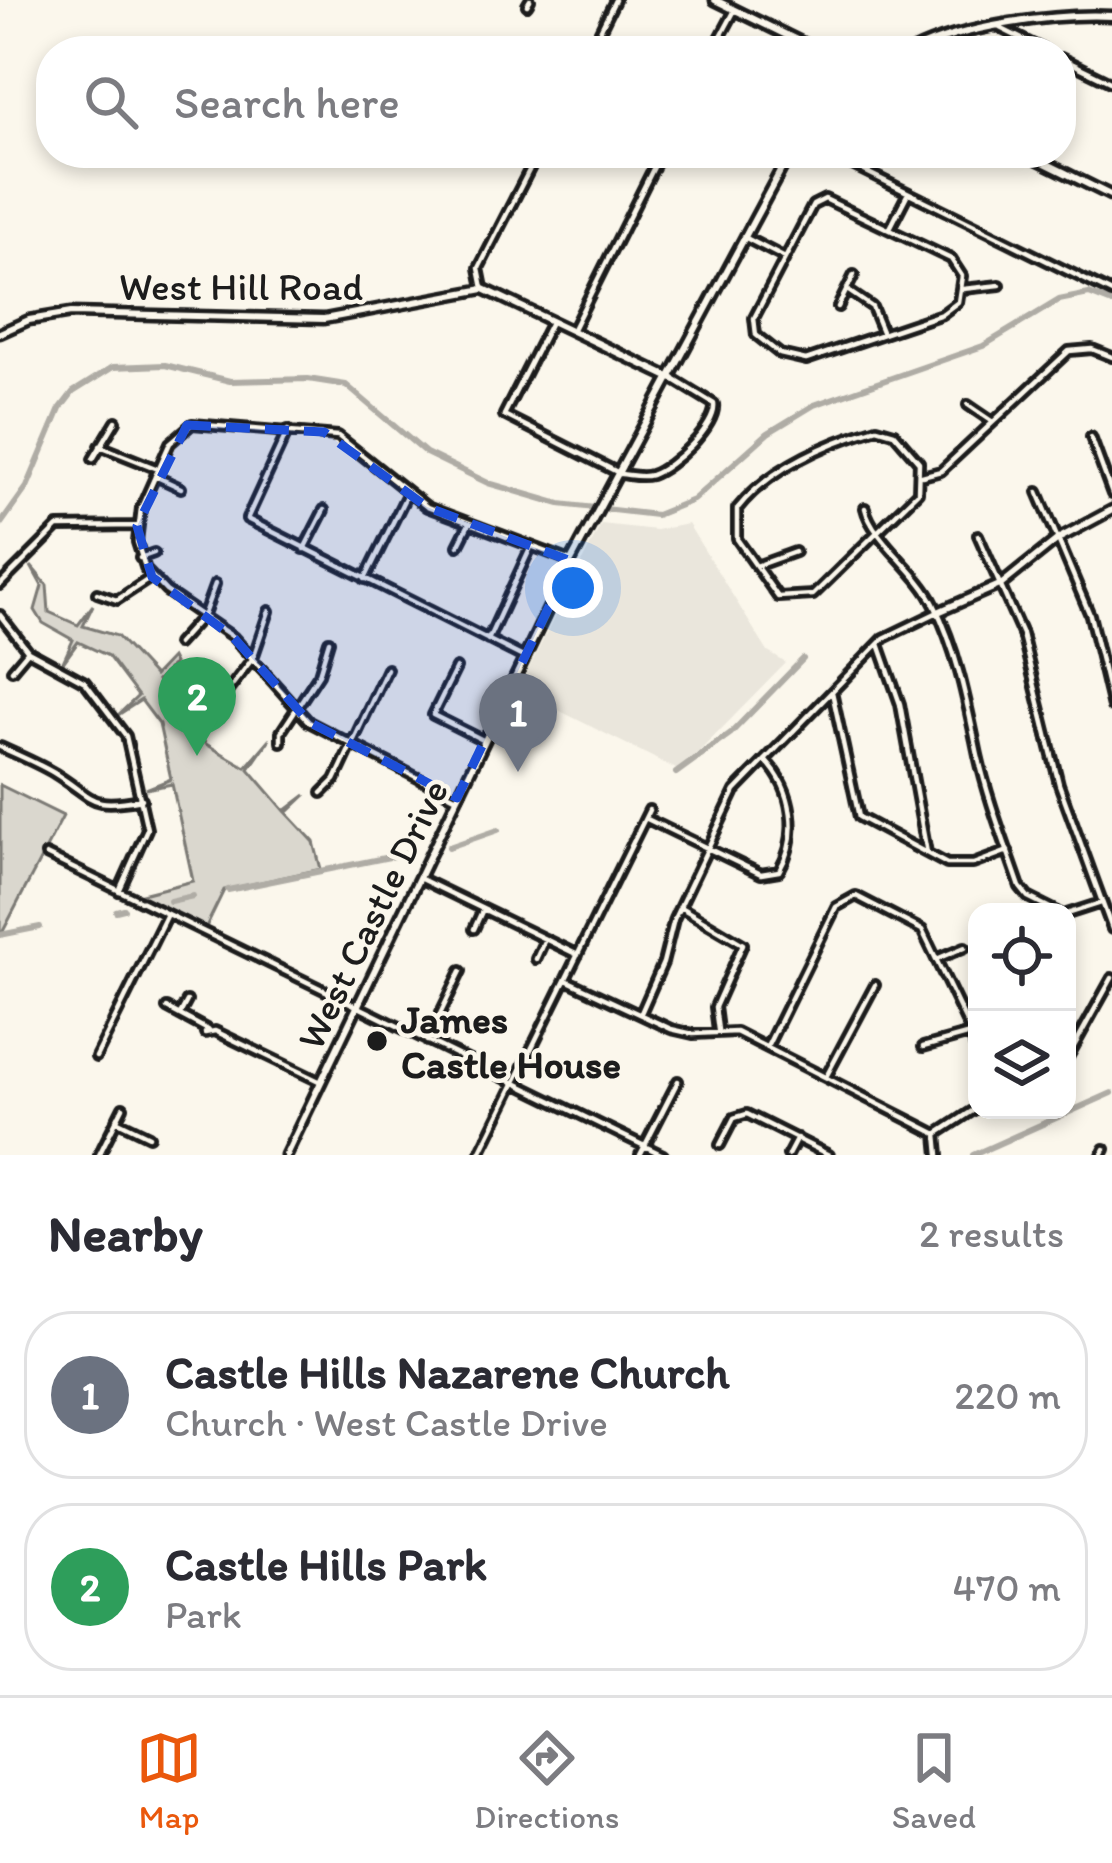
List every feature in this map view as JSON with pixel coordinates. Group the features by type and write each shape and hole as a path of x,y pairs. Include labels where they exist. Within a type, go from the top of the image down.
{"street":[{"path":"597,36 615,0"},
{"path":"715,0 787,36"},
{"path":"721,36 735,10"},
{"path":"970,36 1068,16 1112,16"},
{"path":"1000,28 1016,36"},
{"path":"1076,65 1112,83"},
{"path":"530,168 479,268 484,289 553,319 674,379 714,404 711,423 650,476 622,474 504,415 553,319"},
{"path":"573,329 654,168"},
{"path":"674,379 782,168"},
{"path":"858,168 1112,293"},
{"path":"1055,168 1112,196"},
{"path":"890,228 908,193"},
{"path":"832,199 890,228 951,259 962,276 962,289 948,311 793,360 756,335 753,327 813,205 832,199"},
{"path":"746,238 785,258"},
{"path":"838,308 854,275"},
{"path":"962,289 1000,285"},
{"name":"West Hill Road","path":"0,333 28,320 71,313 324,320 484,289"},
{"path":"847,290 872,307 883,334"},
{"path":"922,476 941,471 1069,351 1092,349 1112,357"},
{"name":"West Castle Drive","path":"286,1155 571,561 674,379"},
{"path":"968,405 993,422"},
{"path":"93,458 116,421"},
{"path":"458,798 352,746 296,710 253,658 204,614 152,577 140,558 137,526 156,473 177,431 187,425 338,436 406,495 571,561"},
{"path":"885,428 914,453 922,476 913,499 813,595 791,600 768,589 737,538 734,518 744,501 792,464 832,442 885,428"},
{"path":"288,430 247,519 523,657"},
{"path":"1091,437 1112,494"},
{"path":"100,446 181,488"},
{"path":"1038,492 1090,615 1112,707"},
{"path":"364,578 406,495"},
{"path":"865,508 938,612 957,662 1008,851 1023,892 1042,903"},
{"path":"641,1013 680,907 735,791 879,644 1002,584 1058,539 1112,510"},
{"path":"304,549 323,511"},
{"path":"0,586 56,524 137,526"},
{"path":"458,546 469,524"},
{"path":"978,535 1028,653 1059,784 1112,929"},
{"path":"488,640 532,545"},
{"path":"754,567 795,552"},
{"path":"140,558 154,553"},
{"path":"97,593 117,600 152,577"},
{"path":"177,644 204,614 214,584"},
{"path":"221,700 253,658 269,611"},
{"path":"0,615 28,651 95,692 126,736 147,829 119,890"},
{"path":"281,742 319,674 329,641"},
{"path":"879,644 900,704 927,853"},
{"path":"12,670 28,651"},
{"path":"456,668 433,715 484,740"},
{"path":"322,793 335,780 387,669"},
{"path":"449,680 463,687"},
{"path":"832,692 859,817 960,867 1008,851"},
{"path":"0,747 46,769 99,806 142,799"},
{"path":"46,769 52,757"},
{"path":"645,818 770,875 787,857 794,834 782,780 765,760"},
{"path":"479,1155 649,810"},
{"path":"140,848 150,853"},
{"path":"46,855 663,1155"},
{"path":"419,878 578,955"},
{"path":"767,1048 836,907 848,897 910,921 939,958 968,1018"},
{"path":"1076,911 1102,903"},
{"path":"680,907 743,944 715,1007 718,1030"},
{"path":"474,929 483,909"},
{"path":"96,1057 167,914"},
{"path":"536,959 545,939"},
{"path":"939,958 964,946"},
{"path":"427,1041 460,971"},
{"path":"1076,1043 1112,977"},
{"path":"566,980 692,1034 718,1030 767,1048 938,1133"},
{"path":"826,1077 875,985"},
{"path":"180,1014 187,1001"},
{"path":"166,1008 207,1032 321,1082"},
{"path":"923,1047 968,1035"},
{"path":"640,1155 678,1082"},
{"path":"99,1155 123,1107"},
{"path":"720,1145 734,1118 747,1114 830,1155"},
{"path":"938,1133 968,1114"},
{"path":"116,1120 149,1136"},
{"path":"938,1133 939,1155"},
{"path":"788,1155 797,1138"}],"highlighted area":[{"path":"187,425 324,432 427,507 571,561 457,798 309,722 233,637 152,577 137,526"}],"shaded area":[{"path":"601,524 656,530 688,524 768,652 786,663 680,771 518,690"},
{"path":"31,566 47,585 49,612 78,625 93,605 83,626 117,636 154,676 171,658 174,664 157,681 182,714 207,697 185,718 206,744 246,767 270,739 249,769 285,811 306,795 287,813 314,842 321,869 224,890 206,927 138,895 193,881 172,784 146,789 171,779 159,724 141,700 118,715 138,696 108,656 78,642 62,664 73,640 43,623 35,610 42,586"},
{"path":"0,785 63,816 0,937"}],"waterway":[{"path":"0,525 27,487 60,409 73,392 113,367 165,365 230,381 308,379 346,385 426,453 488,483 560,504 656,515 693,500 768,433 814,405 983,346 1059,300 1089,294 1112,303"},
{"path":"676,773 731,733 803,659"},
{"path":"449,847 498,830"},
{"path":"228,890 409,853"},
{"path":"170,901 193,896"},
{"path":"116,911 124,909"},
{"path":"0,935 40,927"},
{"path":"973,1155 1112,1093"}],"place":[{"name":"Castle Hills Park","path":"197,756"},
{"name":"Castle Hills Nazarene Church","path":"518,772"},
{"name":"James Castle House","path":"377,1041"}]}
